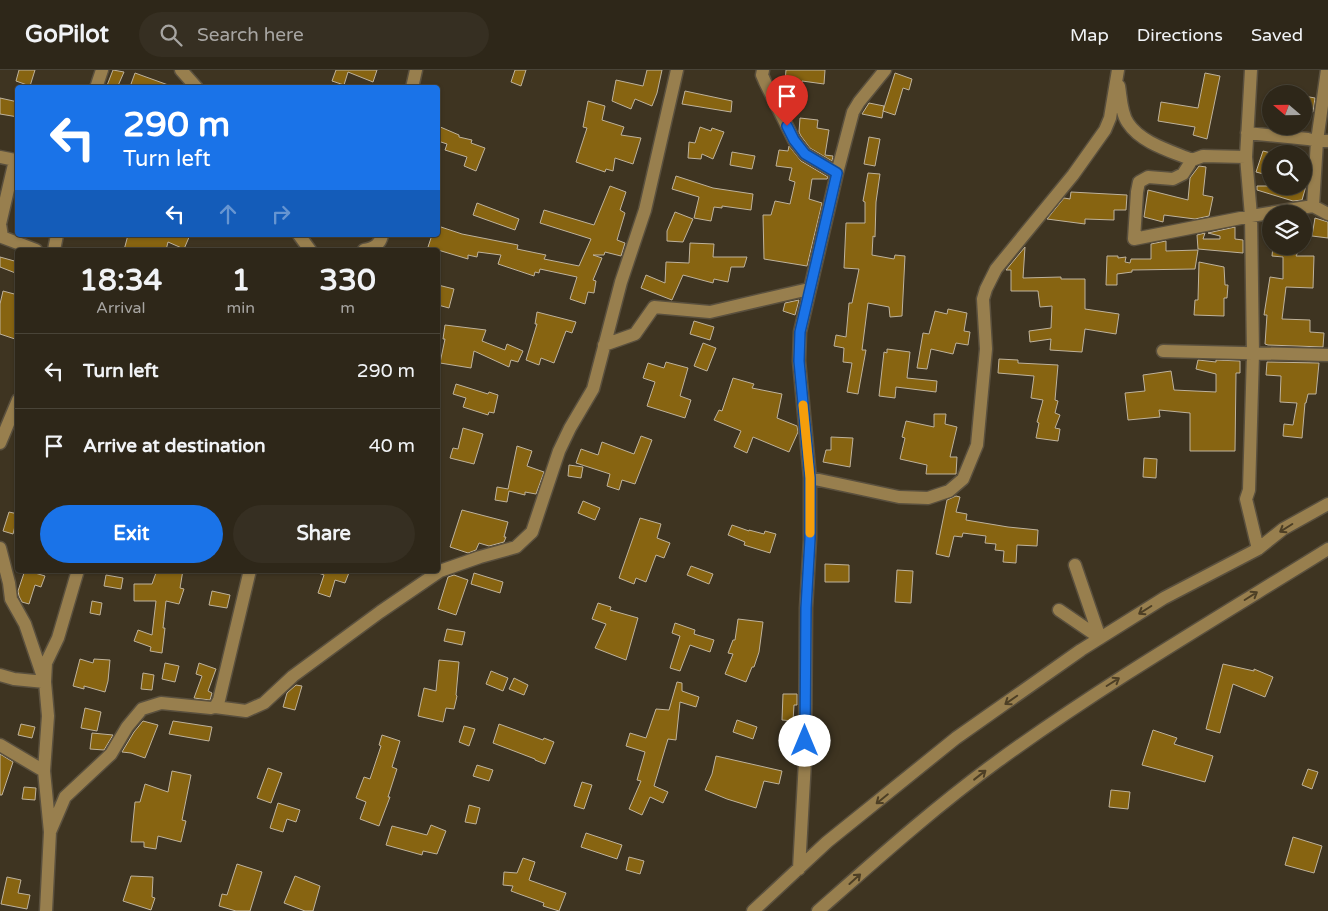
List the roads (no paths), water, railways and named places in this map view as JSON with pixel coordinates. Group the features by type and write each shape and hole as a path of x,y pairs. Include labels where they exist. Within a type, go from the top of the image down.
{"street":[{"path":"97,85 102,70"},
{"path":"181,70 194,85"},
{"path":"413,85 416,70"},
{"path":"440,571 516,547 532,532 559,451 593,389 621,282 645,210 677,70"},
{"path":"799,869 805,760 806,608 810,539 810,478 799,361 800,332 853,112 885,70"},
{"path":"1251,70 1246,157 1250,216 1253,354 1249,490 1246,499 1258,549"},
{"path":"1313,206 1322,141 1327,70"},
{"path":"760,72 794,140 805,154 837,173"},
{"path":"1118,73 1122,108 1128,124 1143,138 1192,160"},
{"path":"810,478 899,497 928,498 949,490 963,479 977,445 986,349 983,299 986,289 996,269 1073,175 1105,130 1110,118 1118,73"},
{"path":"1247,133 1322,141"},
{"path":"1246,157 1203,156 1192,160 1184,174 1173,179 1148,177 1139,182 1134,239 1250,216 1313,206 1328,214"},
{"path":"0,157 15,160 0,224 2,237 31,248"},
{"path":"300,237 309,248"},
{"path":"373,248 380,242 381,237"},
{"path":"604,345 635,334 654,307 710,312 809,289"},
{"path":"1163,351 1328,355"},
{"path":"0,443 15,407"},
{"path":"753,911 827,842 956,738 1100,638 1164,598 1258,549 1283,529 1328,504"},
{"path":"0,548 11,599 25,624 44,682 48,716 44,771 50,832 46,911"},
{"path":"818,911 902,836 998,762 1109,684 1328,549"},
{"path":"1075,565 1100,638"},
{"path":"44,682 46,663 58,638 77,573"},
{"path":"215,707 219,700 249,573"},
{"path":"50,832 65,797 111,754 127,727 142,709 161,703 246,711 264,703 301,670 437,573"},
{"path":"1059,610 1100,638"},
{"path":"0,675 14,679 44,682"},
{"path":"0,745 44,771"}]}
